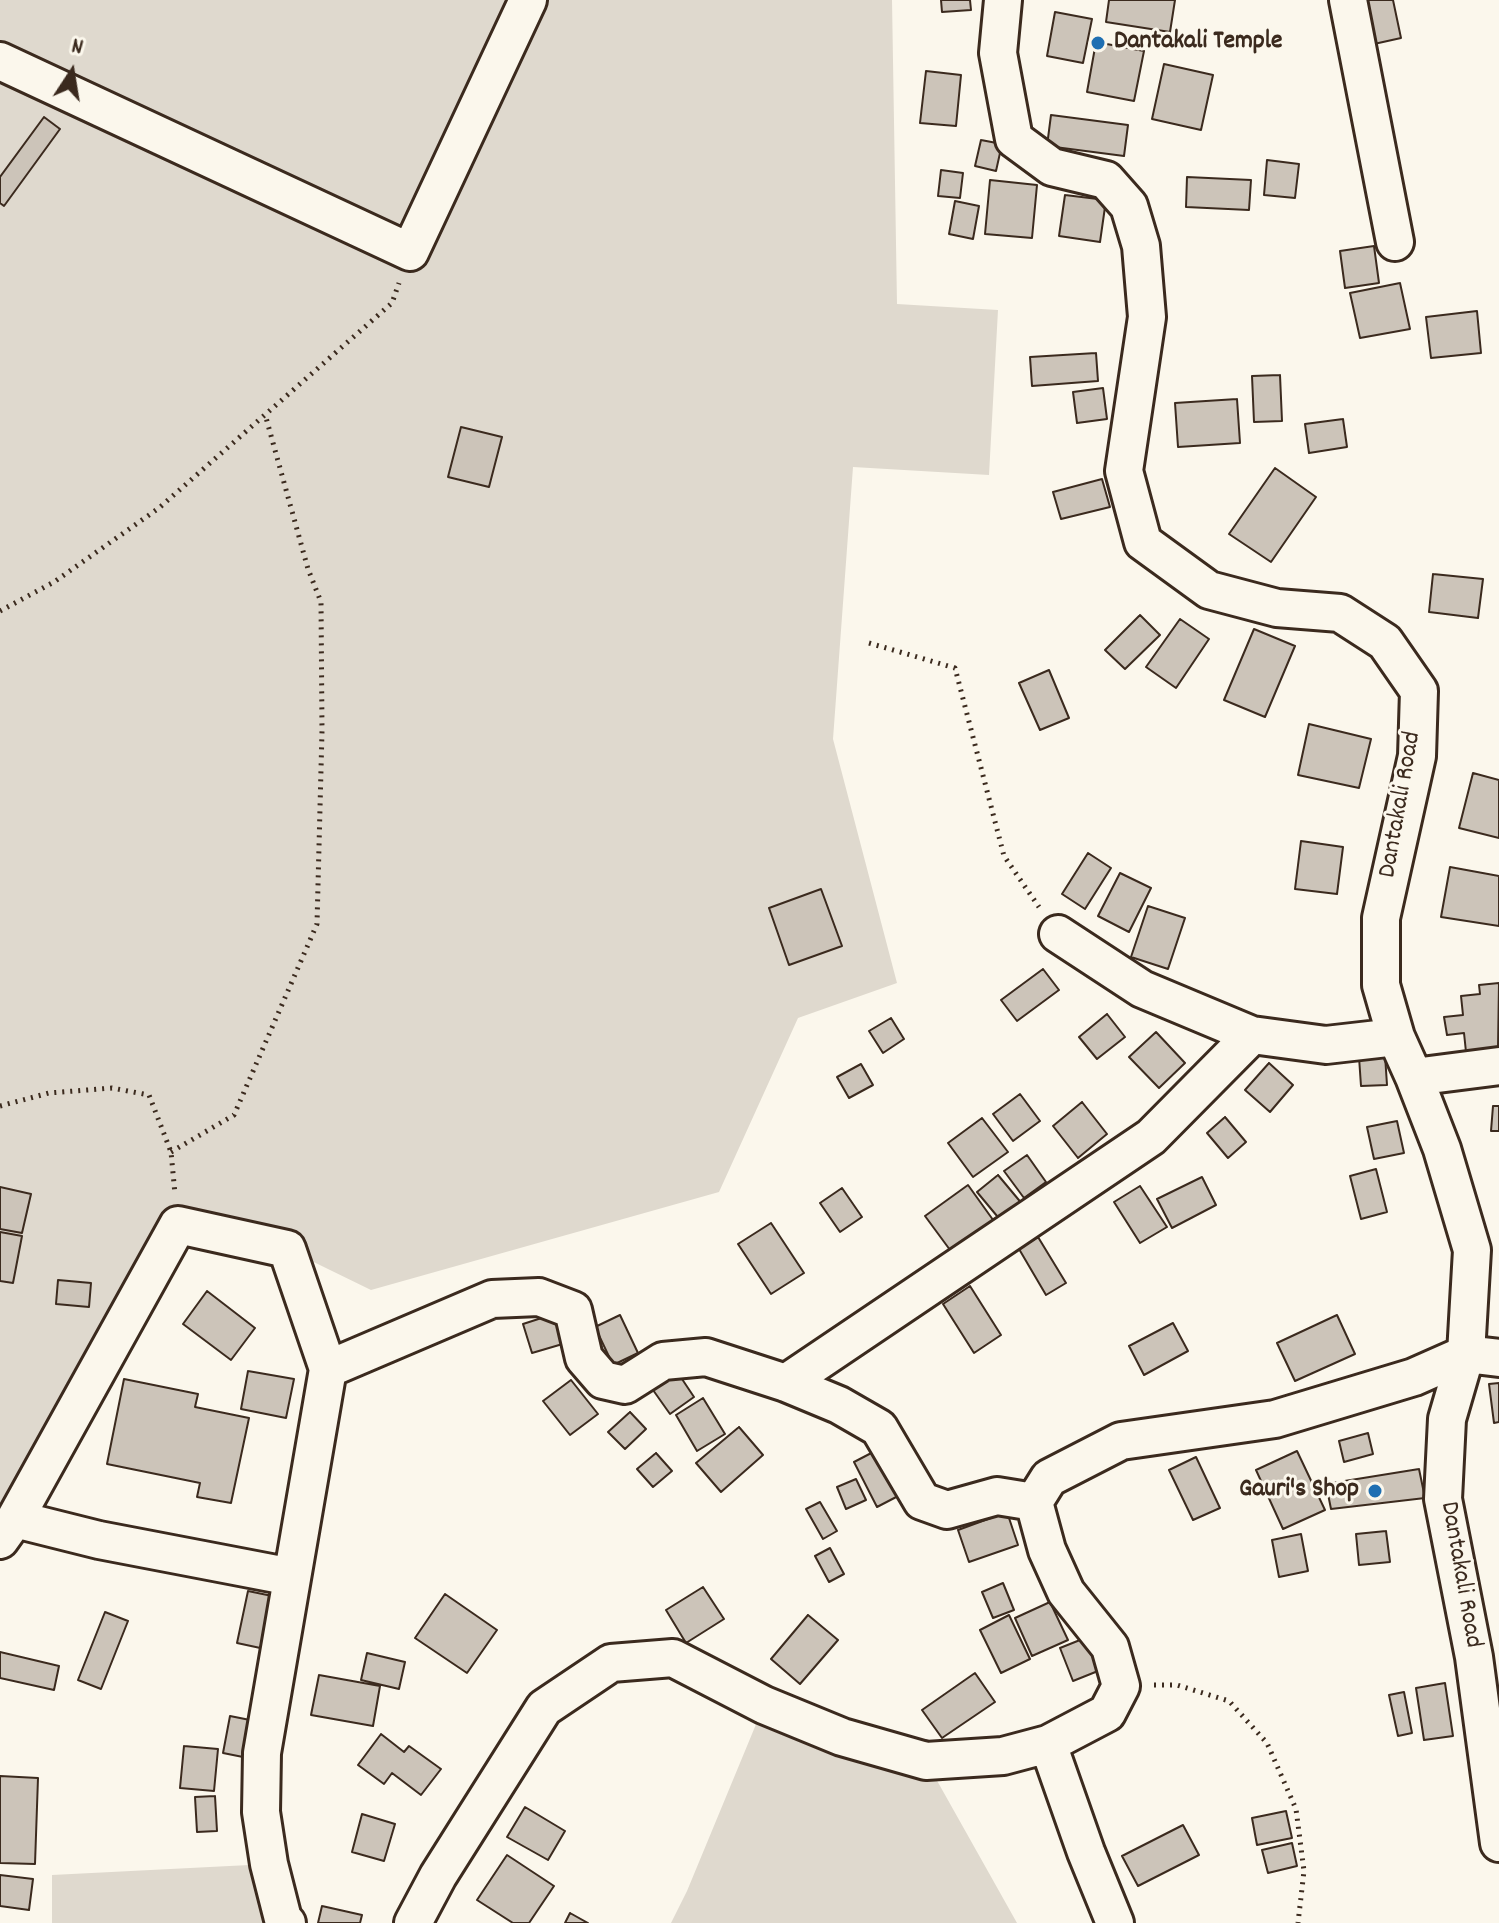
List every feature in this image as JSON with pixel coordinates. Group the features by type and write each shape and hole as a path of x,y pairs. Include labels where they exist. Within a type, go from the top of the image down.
{"street":[{"path":"0,61 410,252 528,0"},
{"name":"Dantakali Road","path":"1003,0 998,53 1014,139 1052,167 1106,180 1129,206 1141,246 1147,317 1124,471 1143,542 1209,590 1277,608 1340,613 1385,642 1419,691 1417,756 1381,918 1381,985 1396,1037 1442,1149 1472,1250 1482,1356 1447,1419 1443,1499 1474,1657 1499,1843"},
{"path":"1348,0 1395,242"},
{"path":"1058,934 1142,989 1252,1035 1326,1045 1396,1037"},
{"path":"786,1383 1151,1137 1252,1035"},
{"path":"1414,1077 1499,1066"},
{"path":"287,1923 283,1919 269,1864 261,1812 262,1753 328,1369 287,1249 178,1225 7,1530 99,1540 292,1577"},
{"path":"328,1369 492,1299 539,1297 573,1310 584,1358 603,1380 625,1385 663,1361 706,1357 786,1383 839,1405 879,1428 922,1501 947,1510 997,1496 1034,1502"},
{"path":"413,1923 438,1876 544,1708 611,1663 673,1658 764,1705 829,1731 926,1761 1003,1756 1048,1744 1107,1713 1121,1686 1110,1647 1066,1592 1047,1550 1034,1502 1049,1478 1121,1441 1275,1419 1482,1356"},
{"path":"1048,1744 1115,1923"}],"path":[{"path":"0,611 54,582 159,508 392,303 410,252"},
{"path":"171,1152 234,1115 317,924 322,731 321,602 308,569 265,414"},
{"path":"869,643 955,668 1004,856 1058,934"},
{"path":"0,1106 49,1093 112,1088 149,1095 171,1152 178,1225"},
{"path":"1121,1686 1177,1685 1229,1701 1267,1743 1296,1809 1304,1871 1298,1923"}],"shaded area":[{"path":"0,0 892,0 897,304 998,310 989,475 853,467 833,739 897,983 798,1018 719,1192 371,1290 287,1249 178,1225 0,1540"},
{"path":"764,1705 926,1761 1017,1923 671,1923"},
{"path":"269,1864 282,1923 52,1923 52,1875"}],"building":[{"path":"941,0 970,0 971,10 942,12"},
{"path":"1109,0 1175,0 1170,32 1106,22"},
{"path":"1365,0 1393,0 1401,38 1374,44"},
{"path":"1055,12 1092,19 1083,63 1047,56"},
{"path":"1096,42 1144,51 1134,101 1087,92"},
{"path":"1164,64 1213,75 1201,130 1152,119"},
{"path":"926,71 961,75 956,126 920,123"},
{"path":"1051,115 1128,125 1124,156 1047,146"},
{"path":"44,117 60,129 4,206 0,203 0,177"},
{"path":"981,140 1002,144 996,171 975,166"},
{"path":"1267,160 1299,164 1295,198 1264,195"},
{"path":"941,170 963,173 960,198 938,196"},
{"path":"1187,177 1251,180 1249,210 1186,207"},
{"path":"990,180 1037,185 1032,238 985,234"},
{"path":"1065,195 1106,200 1100,242 1059,236"},
{"path":"955,201 979,206 973,239 949,234"},
{"path":"1374,246 1379,283 1345,288 1340,251"},
{"path":"1400,283 1410,329 1360,338 1350,293"},
{"path":"1477,311 1481,353 1431,358 1426,317"},
{"path":"1096,353 1098,381 1032,386 1030,357"},
{"path":"1280,375 1282,421 1254,422 1252,376"},
{"path":"1103,388 1107,419 1077,423 1073,392"},
{"path":"1237,399 1240,443 1178,447 1175,403"},
{"path":"1343,419 1347,447 1309,453 1305,424"},
{"path":"461,427 502,437 489,487 448,477"},
{"path":"1275,468 1316,497 1271,562 1229,534"},
{"path":"1102,479 1110,507 1061,519 1053,492"},
{"path":"1433,574 1483,579 1478,618 1429,612"},
{"path":"1140,615 1160,635 1125,669 1105,650"},
{"path":"1180,619 1209,639 1176,688 1146,667"},
{"path":"1254,629 1295,646 1265,717 1224,700"},
{"path":"1049,670 1069,718 1040,730 1019,683"},
{"path":"1309,724 1371,739 1359,788 1298,775"},
{"path":"1473,773 1499,780 1499,838 1459,828"},
{"path":"1301,841 1343,847 1337,894 1295,889"},
{"path":"1088,853 1111,868 1085,909 1062,894"},
{"path":"1450,867 1499,876 1499,926 1441,917"},
{"path":"1120,873 1151,888 1129,932 1098,916"},
{"path":"821,889 842,946 789,965 769,908"},
{"path":"1148,906 1185,918 1168,969 1131,957"},
{"path":"1043,969 1059,990 1017,1021 1001,1000"},
{"path":"1499,983 1498,1048 1466,1052 1464,1033 1447,1035 1444,1017 1463,1015 1461,996 1480,994 1479,985"},
{"path":"1107,1014 1125,1037 1097,1059 1079,1037"},
{"path":"891,1018 904,1039 883,1053 869,1031"},
{"path":"1156,1032 1185,1063 1159,1088 1129,1057"},
{"path":"1385,1055 1387,1085 1361,1086 1359,1057"},
{"path":"1269,1063 1293,1085 1270,1112 1245,1090"},
{"path":"861,1064 873,1085 849,1098 837,1077"},
{"path":"1020,1094 1040,1121 1013,1141 993,1114"},
{"path":"1082,1102 1107,1134 1078,1158 1053,1126"},
{"path":"1493,1106 1499,1106 1499,1131 1491,1131"},
{"path":"1225,1117 1246,1142 1228,1158 1207,1133"},
{"path":"982,1118 1008,1152 973,1177 948,1143"},
{"path":"1397,1121 1404,1153 1374,1159 1367,1127"},
{"path":"1027,1155 1046,1182 1024,1198 1004,1171"},
{"path":"1376,1169 1387,1212 1361,1219 1350,1176"},
{"path":"998,1175 1023,1205 1002,1222 977,1192"},
{"path":"1202,1177 1216,1205 1172,1228 1157,1199"},
{"path":"968,1185 996,1224 953,1254 925,1216"},
{"path":"1140,1186 1167,1227 1140,1243 1114,1202"},
{"path":"0,1187 31,1194 22,1233 0,1229"},
{"path":"842,1188 862,1217 840,1232 820,1203"},
{"path":"771,1223 804,1273 771,1294 738,1244"},
{"path":"0,1232 22,1236 13,1283 0,1281"},
{"path":"1038,1237 1066,1283 1046,1295 1019,1249"},
{"path":"58,1280 91,1283 89,1307 56,1304"},
{"path":"970,1286 1001,1335 974,1353 943,1304"},
{"path":"207,1291 255,1328 231,1360 183,1324"},
{"path":"557,1313 566,1343 532,1353 523,1324"},
{"path":"620,1315 638,1353 613,1365 595,1327"},
{"path":"1337,1315 1355,1354 1295,1381 1277,1343"},
{"path":"1173,1323 1188,1351 1144,1375 1129,1346"},
{"path":"248,1371 294,1379 286,1418 241,1409"},
{"path":"678,1373 694,1397 670,1414 653,1390"},
{"path":"124,1379 198,1394 195,1407 249,1418 231,1503 197,1497 200,1483 107,1464"},
{"path":"571,1380 598,1414 570,1435 543,1401"},
{"path":"1499,1383 1499,1422 1494,1423 1489,1384"},
{"path":"703,1398 725,1434 697,1451 676,1415"},
{"path":"630,1412 646,1429 625,1449 608,1432"},
{"path":"739,1427 763,1455 721,1492 696,1463"},
{"path":"1368,1433 1373,1454 1344,1462 1339,1441"},
{"path":"879,1449 902,1494 877,1507 854,1462"},
{"path":"1297,1451 1325,1510 1283,1529 1256,1470"},
{"path":"656,1453 672,1471 653,1487 637,1469"},
{"path":"1196,1457 1220,1508 1193,1520 1169,1470"},
{"name":"Gauri's Shop","path":"1419,1469 1425,1498 1331,1509 1326,1484"},
{"path":"856,1479 866,1500 846,1509 837,1487"},
{"path":"820,1502 837,1531 823,1539 806,1509"},
{"path":"1007,1512 1018,1545 969,1562 958,1530"},
{"path":"1386,1531 1390,1562 1359,1565 1356,1534"},
{"path":"1301,1534 1308,1571 1279,1577 1272,1540"},
{"path":"830,1548 844,1574 829,1582 815,1556"},
{"path":"1003,1583 1014,1610 993,1618 982,1592"},
{"path":"703,1587 724,1619 686,1643 666,1610"},
{"path":"248,1591 277,1597 265,1649 237,1643"},
{"path":"445,1594 497,1630 467,1673 415,1638"},
{"path":"1050,1602 1068,1640 1032,1656 1015,1618"},
{"path":"105,1612 128,1621 101,1689 78,1680"},
{"path":"808,1615 838,1640 800,1684 771,1659"},
{"path":"1009,1615 1030,1659 1001,1673 980,1630"},
{"path":"1090,1636 1103,1669 1073,1681 1060,1648"},
{"path":"0,1652 59,1666 54,1690 0,1678"},
{"path":"367,1653 405,1662 399,1689 361,1680"},
{"path":"975,1673 995,1702 942,1738 922,1710"},
{"path":"319,1675 380,1686 373,1726 311,1715"},
{"path":"1445,1683 1453,1736 1424,1740 1416,1688"},
{"path":"1404,1692 1412,1733 1398,1736 1389,1695"},
{"path":"230,1716 255,1721 248,1758 223,1753"},
{"path":"381,1734 404,1752 409,1746 441,1769 421,1795 392,1773 384,1784 358,1765"},
{"path":"184,1746 218,1749 214,1791 180,1788"},
{"path":"0,1776 38,1778 35,1864 0,1863"},
{"path":"215,1796 217,1831 197,1832 195,1797"},
{"path":"525,1807 565,1831 548,1860 507,1837"},
{"path":"1286,1811 1292,1838 1257,1845 1252,1818"},
{"path":"362,1814 395,1824 384,1861 352,1852"},
{"path":"1183,1825 1199,1855 1138,1886 1122,1856"},
{"path":"1292,1843 1297,1866 1268,1873 1262,1850"},
{"path":"507,1855 554,1886 529,1923 513,1923 477,1900"},
{"path":"0,1875 33,1879 29,1910 0,1906"},
{"path":"322,1906 362,1915 360,1923 318,1923"},
{"path":"570,1913 588,1923 565,1923"}],"place":[{"name":"Dantakali Temple","path":"1098,43"},
{"name":"Gauri's Shop","path":"1375,1491"}]}
